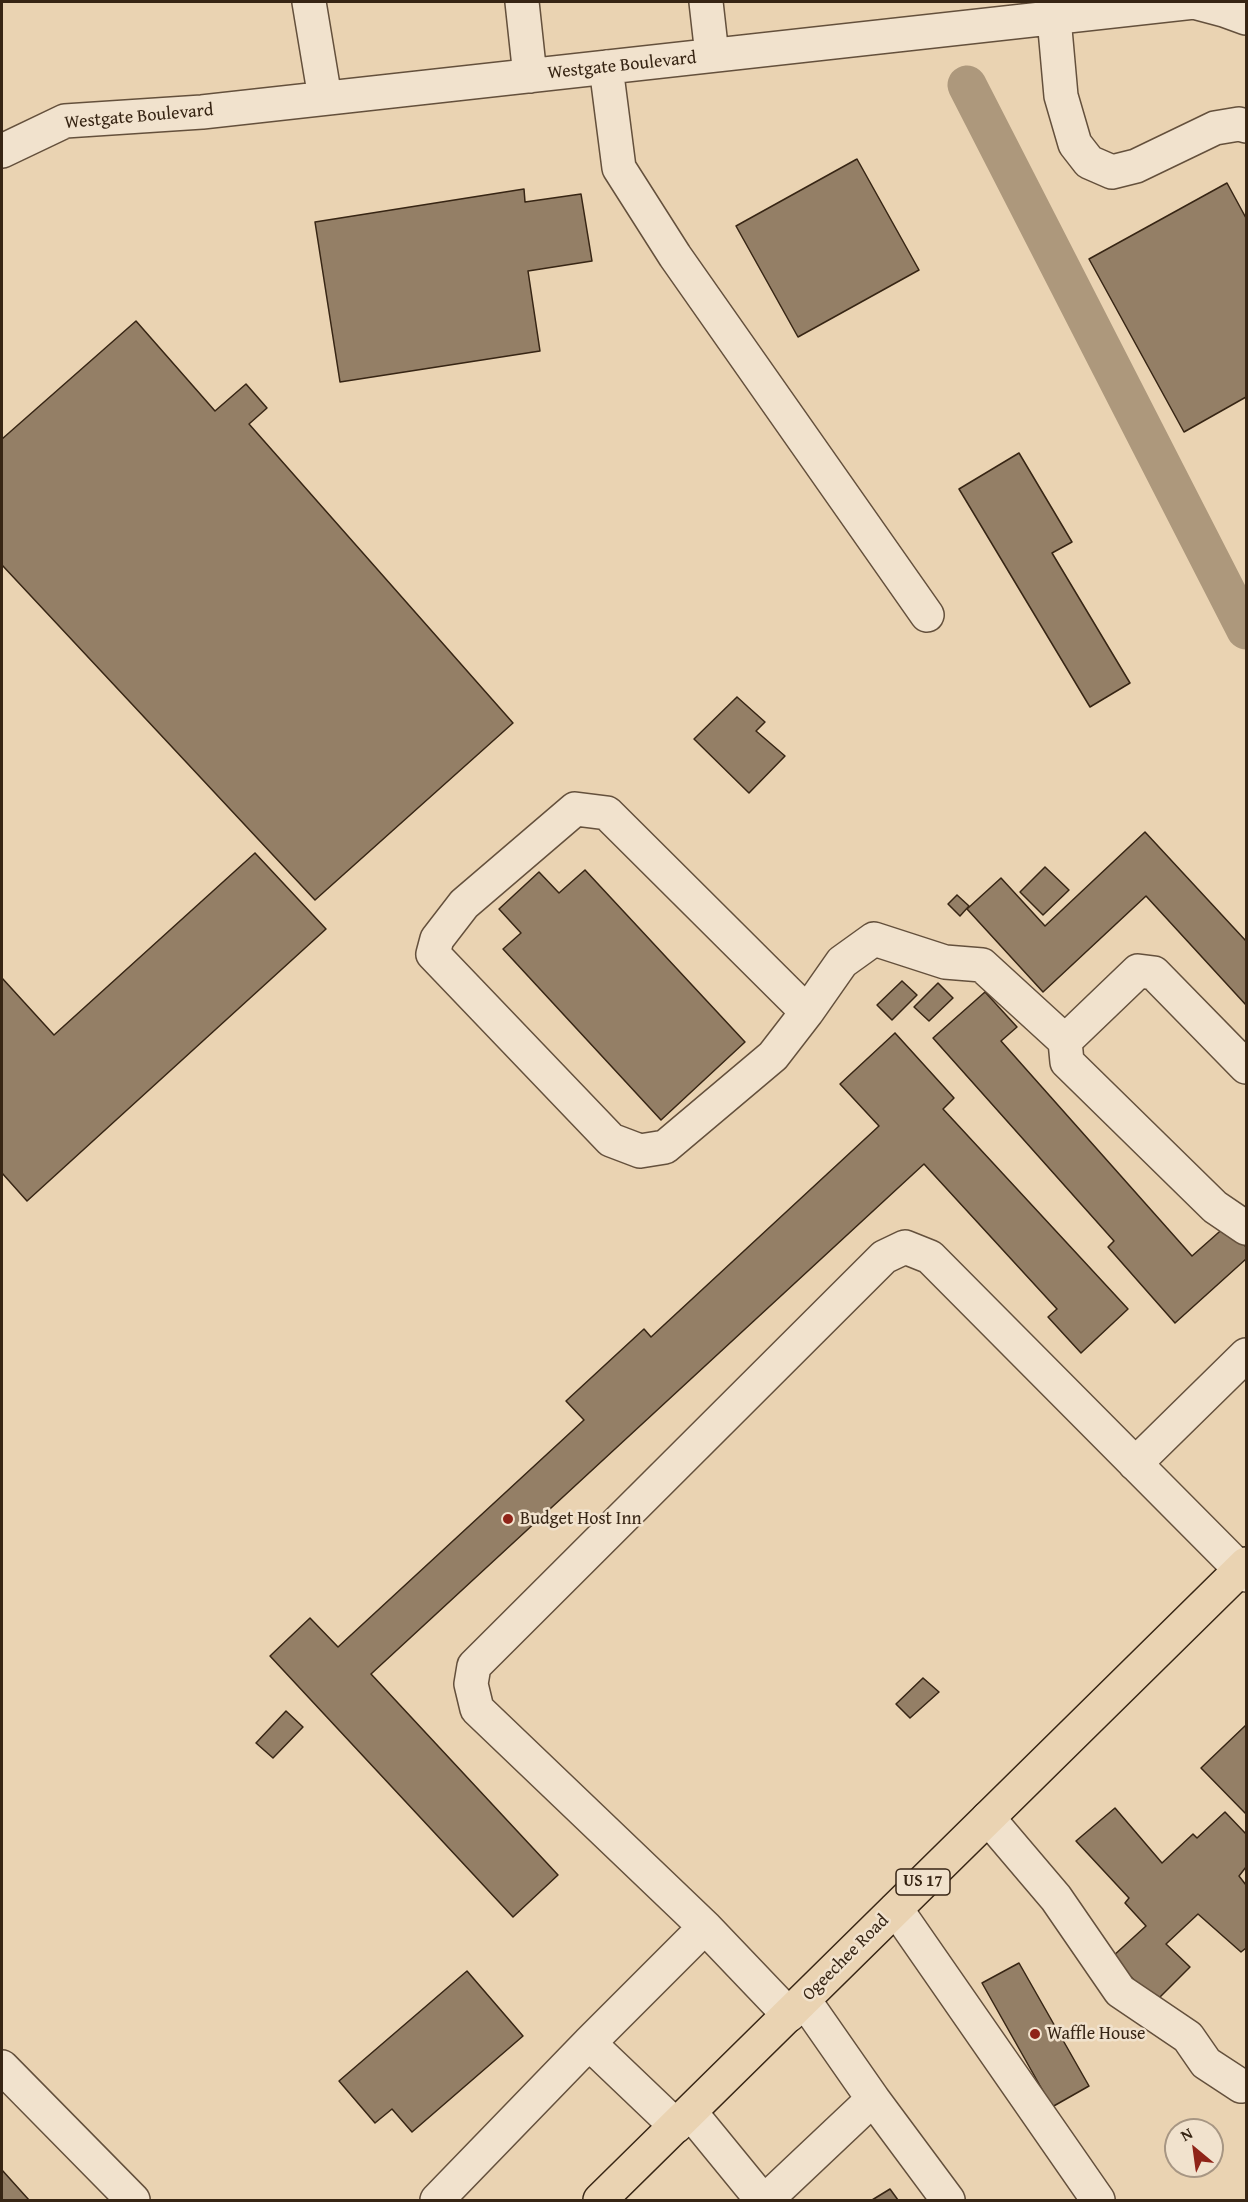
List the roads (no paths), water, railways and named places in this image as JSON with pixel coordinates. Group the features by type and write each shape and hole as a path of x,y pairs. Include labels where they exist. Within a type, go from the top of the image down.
{"main road":[{"name":"Ogeechee Road","path":"600,2200 988,1818 1245,1570"}],"street":[{"path":"309,2 325,98"},
{"path":"522,2 530,76"},
{"path":"706,2 712,55"},
{"name":"Westgate Boulevard","path":"2,151 65,121 202,112 1194,2 1232,10"},
{"path":"1054,18 1061,96 1075,144 1089,162 1112,172 1136,166 1215,128 1239,124 1246,126"},
{"path":"606,67 620,168 675,256 927,615"},
{"path":"807,1012 607,813 575,809 464,904 437,939 433,954 611,1140 640,1151 665,1147 773,1056 807,1012 842,962 874,939 945,962 982,965 1065,1041 1067,1062 1215,1207 1246,1228"},
{"path":"1065,1041 1138,971 1154,973 1246,1067"},
{"path":"948,2200 873,2099 796,2008 705,1927 477,1709 471,1684 474,1666 884,1257 905,1247 930,1257 1135,1464 1245,1570"},
{"path":"1135,1464 1246,1355"},
{"path":"988,1818 1056,1898 1120,1991 1188,2037 1206,2063 1241,2086"},
{"path":"896,1909 1098,2200"},
{"path":"437,2200 705,1927"},
{"path":"589,2043 683,2119 764,2200 873,2099"},
{"path":"2,2067 133,2200"}],"waterway":[{"path":"967,85 1246,630"}],"place":[{"name":"Budget Host Inn","path":"508,1519"},
{"name":"Waffle House","path":"1035,2034"}]}
